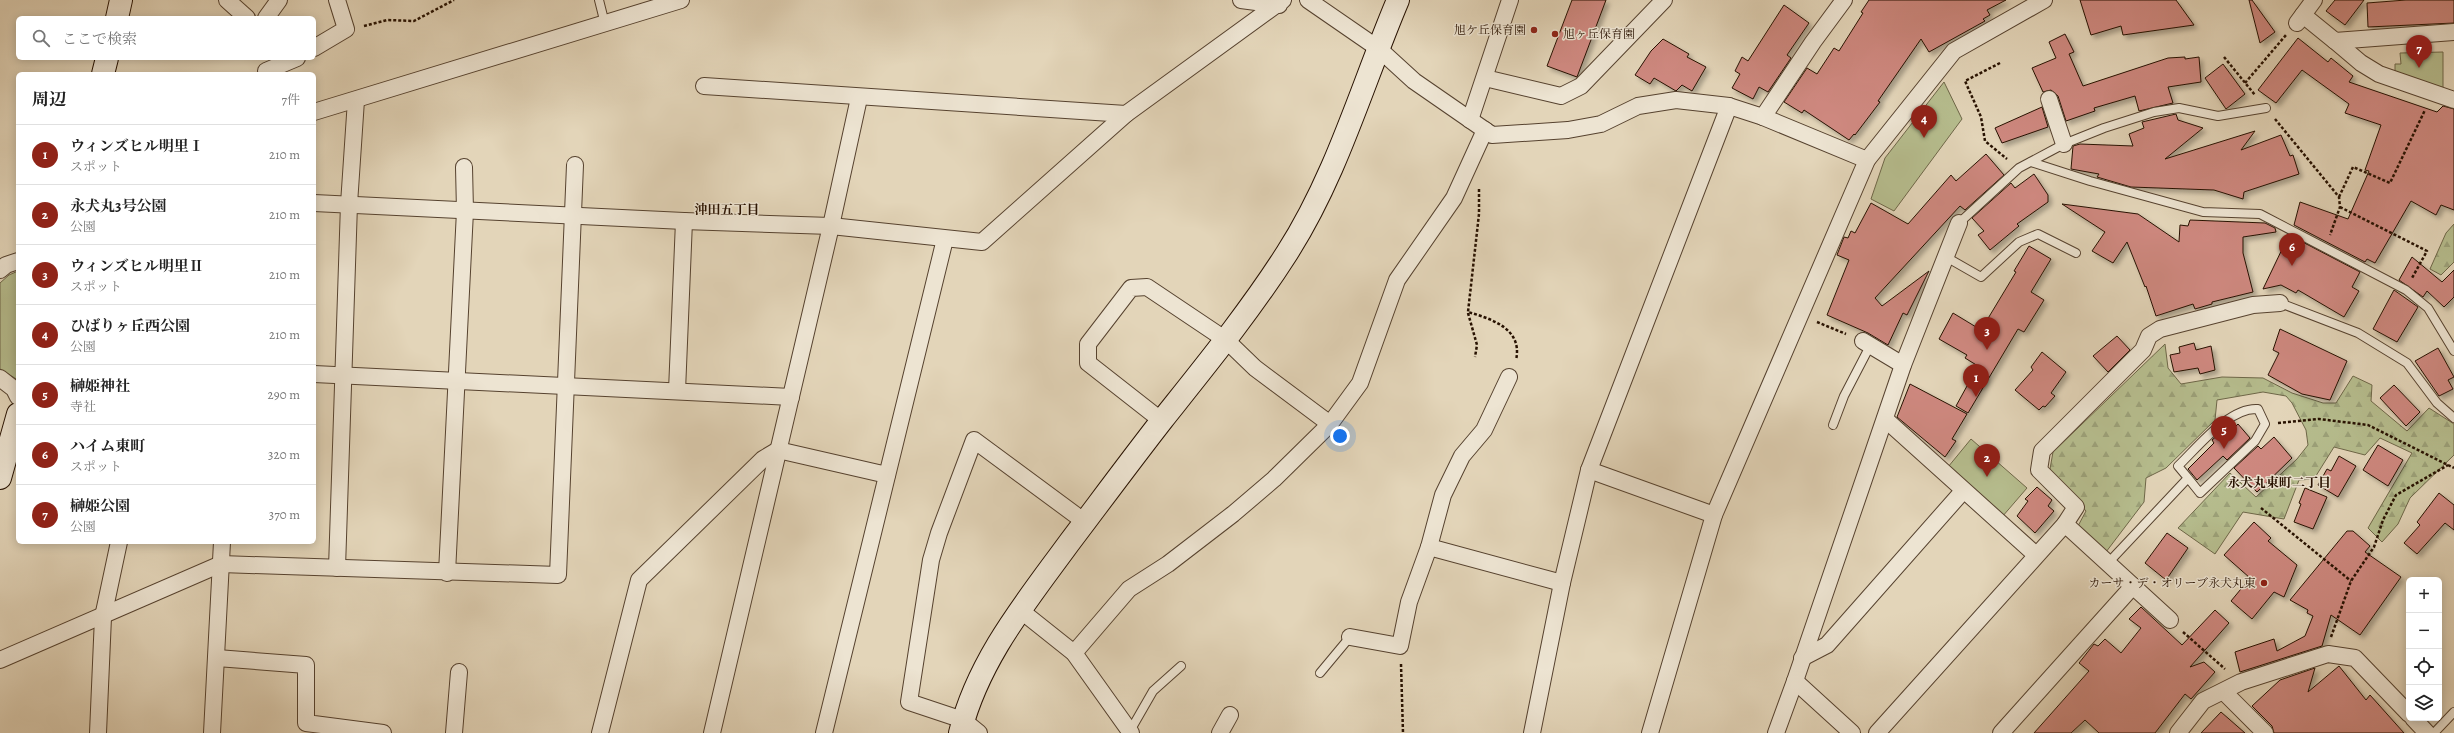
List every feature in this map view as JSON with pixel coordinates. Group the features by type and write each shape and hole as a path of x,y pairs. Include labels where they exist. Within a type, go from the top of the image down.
{"street":[{"path":"118,16 122,0"},
{"path":"227,0 245,16"},
{"path":"267,16 279,0"},
{"path":"316,47 346,29 337,0"},
{"path":"316,111 681,0"},
{"path":"1241,0 1281,2"},
{"path":"1308,0 1379,49 1414,81 1492,135 1568,130 1601,124 1638,106 1676,100 1729,106 1764,117 1867,160"},
{"path":"1085,522 974,440 939,533 931,560 909,702 967,729 974,690 986,664 1020,610 1162,421 1226,340 1287,253 1317,198 1340,150 1398,0"},
{"path":"1470,120 1510,0"},
{"path":"1485,78 1561,96 1581,86 1664,0"},
{"path":"1764,117 1813,42 1844,0"},
{"path":"1650,733 1714,515 1867,160 1954,51 2044,0"},
{"path":"2314,0 2300,19 2335,41 2361,63 2379,74 2454,100"},
{"path":"316,203 572,215 684,222 831,226 982,242 1043,185 1126,114 1281,2"},
{"path":"2335,41 2454,32"},
{"path":"104,72 106,60"},
{"path":"266,68 291,60"},
{"path":"704,86 859,98 1126,114"},
{"path":"712,733 831,226 859,98"},
{"path":"2049,99 2064,144"},
{"path":"337,568 348,204 356,100"},
{"path":"1532,733 1562,583 1589,470 1729,106"},
{"path":"1074,653 1129,589 1168,564 1233,514 1274,480 1330,424 1360,383 1397,280 1454,198 1485,130"},
{"path":"0,660 221,564 558,576 575,165"},
{"path":"447,573 455,382 465,211 464,167"},
{"path":"678,391 684,222"},
{"path":"1776,733 1903,365 1959,223"},
{"path":"824,733 945,239"},
{"path":"1162,421 1088,362 1088,344 1131,288 1147,287 1226,340 1255,368 1330,424"},
{"path":"1877,733 2065,524 2076,507 2039,470 2042,451 2143,350 2149,336 2160,328 2253,305 2280,303"},
{"path":"1866,344 1903,365"},
{"path":"316,374 791,397"},
{"path":"1350,637 1400,646 1409,602 1429,546 1443,495 1462,456 1484,430 1509,377"},
{"path":"0,378 14,389 16,393"},
{"path":"1885,419 1963,491 2036,555"},
{"path":"0,478 16,421"},
{"path":"600,733 639,580 763,459 778,450 887,475"},
{"path":"1589,470 1714,515"},
{"path":"1802,658 1827,645 1963,491"},
{"path":"2065,524 2109,562 2170,620"},
{"path":"98,733 102,617 119,544"},
{"path":"212,733 222,544"},
{"path":"1429,546 1562,583"},
{"path":"2001,733 2133,586"},
{"path":"1020,610 1074,653 1130,732"},
{"path":"2178,733 2203,701 2224,692 2241,682 2328,654 2354,658 2406,711"},
{"path":"217,658 306,664 306,723 332,730 382,733"},
{"path":"454,733 459,672"},
{"path":"1795,681 1852,733"},
{"path":"2224,692 2265,733"},
{"path":"1220,733 1230,714"},
{"path":"2416,721 2427,733"}],"lane":[{"path":"599,0 605,24"},
{"path":"1959,223 2019,168 2064,144 2154,112 2179,108 2218,116 2266,108"},
{"path":"2032,162 2090,181 2203,212 2260,214 2326,247 2406,290 2428,308 2454,351"},
{"path":"1946,257 1980,277 2019,242 2038,234 2076,253"},
{"path":"2280,303 2358,333 2407,363 2437,403 2454,418"},
{"path":"1833,424 1866,344"},
{"path":"2247,408 2258,409 2265,424 2255,441 2200,493 2188,478 2178,466 2226,421 2247,408"},
{"path":"2109,562 2188,478"},
{"path":"1320,673 1350,637"},
{"path":"1130,732 1153,691 1181,666"},
{"path":"2434,733 2454,712"}],"path":[{"path":"346,29 387,20 414,21 454,0"},
{"path":"2245,83 2300,19"},
{"path":"2224,57 2339,197"},
{"path":"2000,63 1965,82 1981,117 1985,141 2019,168"},
{"path":"2326,247 2340,207 2339,197 2353,168 2390,183 2432,93"},
{"path":"1475,357 1477,345 1468,312 1480,214 1479,186"},
{"path":"2340,207 2427,251 2406,290"},
{"path":"1468,312 1490,319 1509,330 1516,342 1517,358 1509,377"},
{"path":"1800,314 1866,344"},
{"path":"2265,424 2319,419 2368,425 2454,468"},
{"path":"2328,654 2331,637 2352,581 2374,547 2383,520 2396,495 2448,464"},
{"path":"2261,508 2352,581"},
{"path":"2184,633 2212,658"},
{"path":"1400,646 1403,733"}],"green space":[{"path":"2443,52 2443,88 2395,73 2395,64 2401,64 2400,53"},
{"path":"1944,82 1962,119 1894,211 1871,199 1885,158"},
{"path":"2454,224 2454,262 2441,275 2430,269 2446,233"},
{"path":"16,272 16,379 0,369 0,283 9,275"},
{"path":"2165,344 2168,368 2181,384 2222,377 2263,378 2292,393 2323,403 2336,403 2353,376 2372,385 2371,401 2407,431 2429,408 2454,424 2454,455 2410,498 2398,524 2382,542 2368,528 2412,453 2380,438 2365,455 2334,447 2314,479 2299,480 2284,519 2243,512 2215,554 2178,528 2230,473 2256,497 2297,459 2308,445 2306,430 2292,403 2286,396 2263,392 2217,400 2215,420 2166,468 2146,478 2144,502 2106,552 2078,526 2086,511 2050,469 2053,452"},
{"path":"1971,439 2027,488 2002,517 1948,467"}],"building":[{"path":"1572,0 1606,0 1577,77 1547,66"},
{"path":"1869,0 2006,0 1987,10 1990,15 1983,19 1985,21 1929,52 1921,39 1878,101 1880,102 1855,135 1854,134 1849,140 1804,110 1802,113 1784,102 1807,68 1817,74 1834,48 1839,51 1863,13 1861,12"},
{"path":"2080,0 2176,0 2194,25 2123,35 2121,26 2091,35"},
{"path":"2249,0 2252,0 2275,32 2260,43"},
{"path":"2335,0 2364,0 2345,25 2326,11"},
{"path":"2406,0 2454,0 2454,23 2368,27 2367,3"},
{"path":"1784,5 1809,23 1787,55 1791,58 1768,92 1759,87 1753,99 1732,88 1740,74 1735,71 1742,57 1748,61"},
{"path":"2065,34 2074,52 2069,54 2083,86 2168,58 2185,57 2185,59 2199,57 2201,82 2168,87 2173,103 2139,111 2135,96 2094,108 2095,111 2066,121 2058,96 2051,90 2043,92 2032,68 2056,58 2049,42"},
{"path":"2298,38 2328,62 2331,58 2353,76 2349,82 2437,112 2443,106 2454,109 2454,210 2441,205 2436,215 2411,201 2375,263 2367,259 2365,262 2294,225 2300,202 2348,219 2369,171 2365,170 2381,125 2345,113 2349,104 2302,70 2276,103 2258,90"},
{"path":"1663,39 1689,54 1687,57 1706,67 1692,91 1682,85 1676,91 1654,78 1650,84 1635,75 1651,51"},
{"path":"2223,64 2245,94 2226,109 2205,78"},
{"path":"2042,107 2048,127 2002,143 1995,128"},
{"path":"2176,114 2178,120 2203,128 2165,159 2255,131 2241,150 2281,135 2290,156 2293,155 2299,174 2244,192 2243,199 2214,190 2131,187 2097,177 2099,174 2071,169 2073,146 2080,144 2133,146 2129,134 2144,128 2142,122"},
{"path":"1986,154 2004,175 1965,210 1960,206 1875,298 1882,306 1929,271 1907,315 1903,313 1888,345 1868,333 1827,315 1849,260 1837,255 1844,237 1848,238 1851,231 1855,233 1871,203 1908,224 1951,175 1956,181"},
{"path":"2034,174 2048,195 2048,202 2017,224 2019,226 1990,250 1978,235 1984,231 1972,218 2011,183 2015,188"},
{"path":"2062,204 2138,214 2179,242 2180,225 2188,226 2190,220 2265,223 2275,228 2276,232 2243,237 2243,253 2253,292 2212,302 2212,304 2195,309 2193,304 2156,316 2146,286 2145,287 2127,242 2113,263 2092,251 2105,232"},
{"path":"2291,236 2360,272 2352,287 2359,291 2344,317 2298,290 2296,293 2281,285 2263,289 2286,241 2290,241"},
{"path":"2029,246 2051,259 2031,292 2044,300 2024,332 2018,329 1968,413 1956,406 1978,366 1965,358 1967,355 1939,339 1953,313 1981,330 2016,272 2014,271"},
{"path":"2412,257 2442,282 2454,270 2454,297 2444,307 2427,291 2423,297 2399,280"},
{"path":"2394,290 2418,307 2397,342 2373,329"},
{"path":"2280,329 2347,361 2330,400 2302,394 2268,375 2279,353 2273,350"},
{"path":"2117,336 2130,350 2108,372 2093,356"},
{"path":"2194,343 2196,350 2211,346 2215,370 2200,374 2198,368 2174,372 2170,355 2180,353 2179,347"},
{"path":"2438,348 2454,377 2448,380 2453,389 2439,396 2415,361"},
{"path":"2042,352 2066,372 2051,393 2055,396 2045,407 2043,406 2039,410 2015,390 2033,370 2031,367"},
{"path":"1910,384 1967,414 1952,439 1956,441 1945,457 1897,417"},
{"path":"2394,385 2420,412 2406,426 2380,398"},
{"path":"2231,424 2234,428 2238,424 2250,438 2227,460 2223,456 2197,480 2188,469 2214,443 2212,440"},
{"path":"2274,437 2292,458 2257,492 2234,468 2258,446 2261,449"},
{"path":"2378,445 2403,460 2388,486 2363,470"},
{"path":"2339,456 2356,466 2338,497 2318,485 2327,469 2331,471"},
{"path":"2037,487 2052,500 2048,506 2054,511 2035,533 2017,516 2028,501 2025,499"},
{"path":"2305,488 2327,497 2313,529 2294,522"},
{"path":"2439,493 2454,505 2454,530 2445,523 2417,554 2404,543 2420,525 2417,522"},
{"path":"2254,522 2271,538 2268,541 2297,565 2284,597 2274,592 2252,619 2231,601 2250,578 2224,555"},
{"path":"2347,531 2353,531 2370,546 2365,552 2401,577 2360,635 2331,615 2322,646 2240,672 2235,652 2274,639 2277,651 2305,636 2313,616 2307,613 2308,610 2290,600"},
{"path":"2167,533 2188,548 2166,580 2145,563"},
{"path":"2141,607 2182,645 2215,610 2229,623 2190,667 2204,662 2215,672 2191,699 2185,694 2155,733 2099,733 2085,720 2071,733 2034,733 2089,671 2079,663 2094,644 2098,646 2105,639 2121,653 2141,628 2129,619"},
{"path":"2339,666 2366,700 2370,695 2404,733 2274,733 2272,726 2252,706 2280,680 2315,668 2308,692"},
{"path":"2221,712 2245,733 2201,733"}],"place":[{"name":"旭ケ丘保育園","path":"1534,30"},
{"name":"旭ヶ丘保育園","path":"1555,34"},
{"name":"榊姫公園","path":"2419,68"},
{"name":"ひばりヶ丘西公園","path":"1924,138"},
{"name":"ハイム東町","path":"2292,266"},
{"name":"ウィンズヒル明里Ⅱ","path":"1987,350"},
{"name":"ウィンズヒル明里Ⅰ","path":"1976,397"},
{"name":"榊姫神社","path":"2224,449"},
{"name":"永犬丸3号公園","path":"1987,477"},
{"name":"カーサ・デ・オリーブ永犬丸東","path":"2264,583"}],"district":[{"name":"沖田五丁目","path":"727,209"},
{"name":"永犬丸東町二丁目","path":"2279,482"}]}
